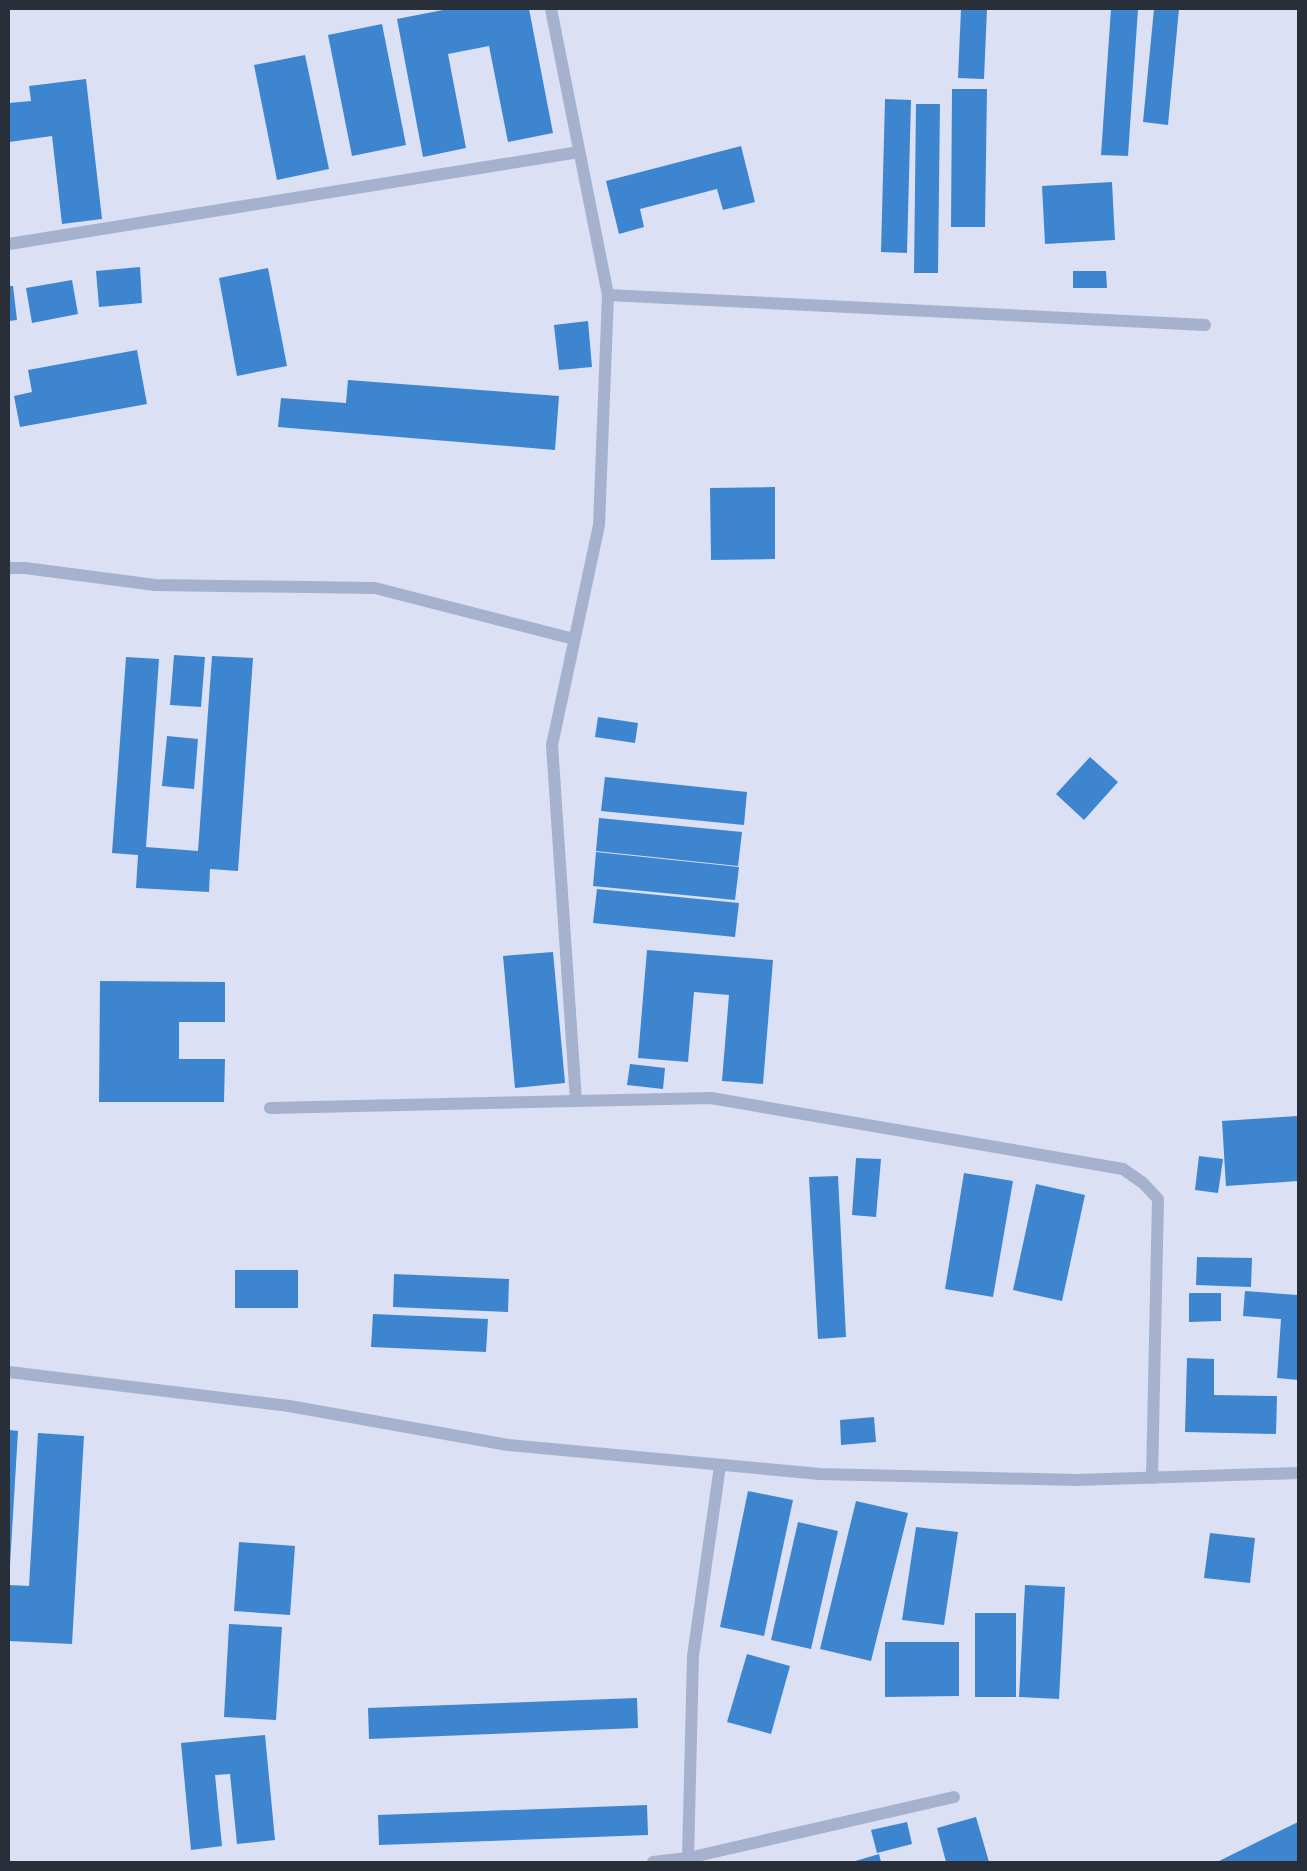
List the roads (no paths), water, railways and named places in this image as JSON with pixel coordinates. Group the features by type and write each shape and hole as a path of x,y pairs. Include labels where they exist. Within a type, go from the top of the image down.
{"street":[{"path":"551,9 608,295 599,525 552,745 576,1101"},
{"path":"9,244 580,152"},
{"path":"608,295 1205,325"},
{"path":"9,568 24,568 155,585 375,588 574,639"},
{"path":"270,1108 711,1098 1123,1169 1143,1183 1158,1198 1152,1478"},
{"path":"9,1372 289,1406 508,1445 820,1474 1076,1480 1298,1473"},
{"path":"688,1858 693,1656 720,1466"},
{"path":"653,1862 688,1858 954,1797"}]}
